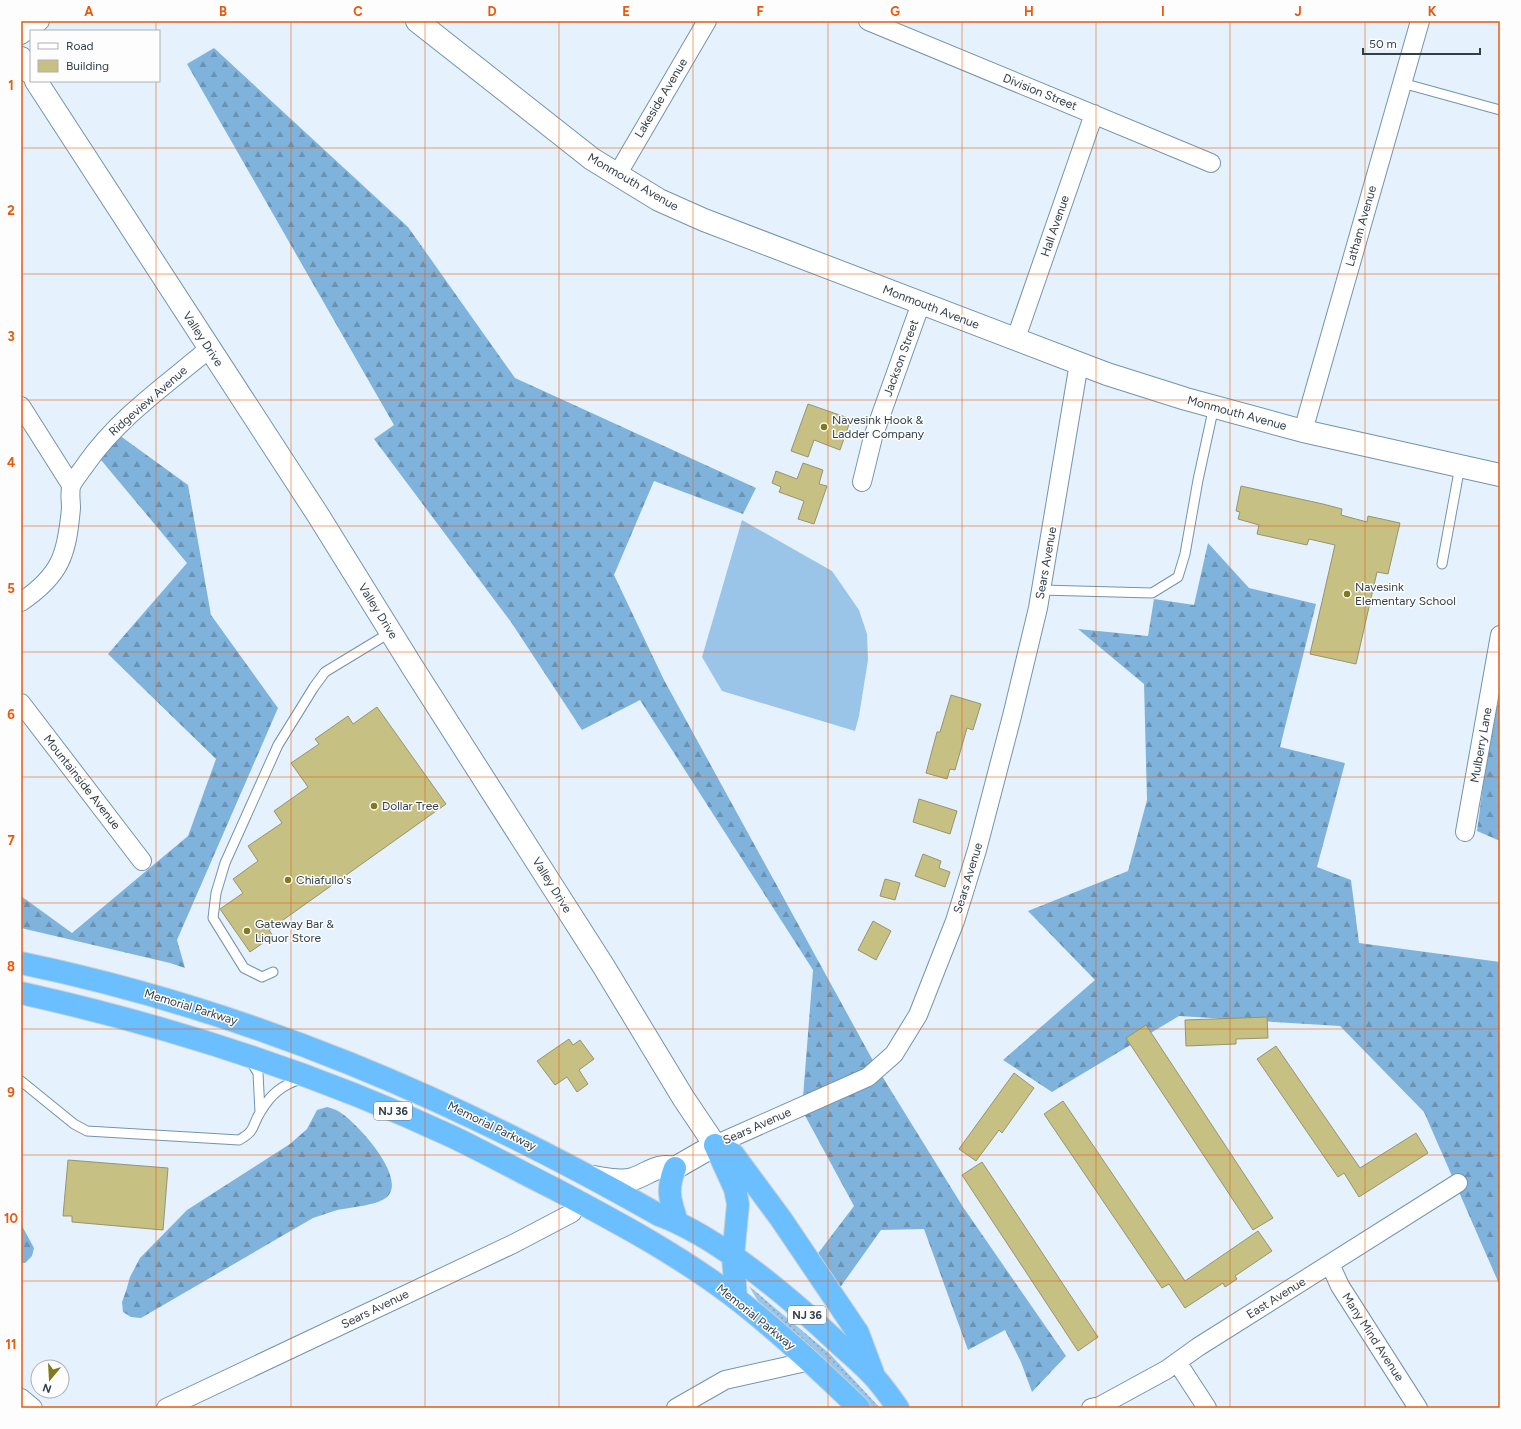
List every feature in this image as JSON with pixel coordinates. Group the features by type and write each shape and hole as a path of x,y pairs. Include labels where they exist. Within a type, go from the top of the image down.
{"highway":[{"name":"Memorial Parkway","path":"21,963 137,991 211,1013 310,1047 410,1088 480,1120 592,1177 659,1214 678,1222 733,1257 795,1304 876,1378 898,1408"},
{"name":"Memorial Parkway","path":"21,993 139,1022 247,1055 306,1076 382,1106 454,1137 638,1234 736,1298 810,1361 859,1408"},
{"path":"715,1145 735,1189 738,1204 733,1257 736,1298"},
{"path":"715,1145 733,1154 781,1219 858,1333 876,1378"},
{"path":"675,1168 670,1182 669,1195 678,1222"}],"street":[{"path":"21,35 40,21"},
{"name":"Monmouth Avenue","path":"417,21 560,136 617,175 659,200 704,220 1016,338 1079,364 1186,400 1214,406 1303,431 1500,475"},
{"name":"Lakeside Avenue","path":"617,175 707,21"},
{"name":"Division Street","path":"868,21 1211,163"},
{"name":"Latham Avenue","path":"1303,431 1402,83 1414,22"},
{"path":"21,58 30,72"},
{"name":"Valley Drive","path":"37,82 318,515 604,967 684,1099 715,1145"},
{"name":"Hall Avenue","path":"1016,338 1094,114"},
{"name":"Jackson Street","path":"862,482 873,437 921,303"},
{"name":"Ridgeview Avenue","path":"71,485 99,446 116,427 210,348"},
{"name":"Sears Avenue","path":"592,1177 616,1181 632,1179 664,1166 675,1168 715,1145 868,1076 894,1054 918,1015 955,921 977,850 1012,716 1042,590 1079,364"},
{"path":"21,406 71,485 68,539 62,561 53,575 42,586 21,602"},
{"name":"Mulberry Lane","path":"1465,832 1500,635"},
{"name":"Mountainside Avenue","path":"21,703 142,861"},
{"name":"East Avenue","path":"1091,1408 1100,1406 1178,1362 1458,1184"},
{"name":"Sears Avenue","path":"166,1408 513,1244 572,1213 578,1202"},
{"name":"Many Mind Avenue","path":"1330,1264 1340,1286 1418,1408"},
{"path":"676,1408 725,1380 810,1361"},
{"path":"1178,1362 1207,1408"},
{"path":"21,1398 33,1408"}],"lane":[{"path":"1402,83 1500,110"},
{"path":"1042,590 1152,593 1178,576 1185,554 1198,480 1214,406"},
{"path":"1442,564 1460,466"},
{"path":"273,972 262,977 244,968 213,918 216,893 225,863 278,745 314,687 325,672 391,632"},
{"path":"247,1055 258,1073 260,1112"},
{"path":"21,1081 74,1124 87,1131 239,1140 251,1133 260,1112 272,1094 285,1084 306,1076"}],"shaded area":[{"path":"742,520 832,571 859,610 867,634 868,660 859,716 855,731 722,691 702,657"},
{"path":"749,1286 830,1354 880,1408 873,1408 759,1303"}],"green space":[{"path":"214,48 408,227 515,378 756,488 743,514 654,481 614,575 664,680 877,1068 963,1207 1066,1356 1032,1392 1021,1362 1005,1330 968,1350 924,1229 881,1230 839,1289 816,1256 854,1206 802,1110 813,970 640,700 582,730 511,622 374,439 394,425 187,64"},
{"path":"108,427 188,485 211,615 278,708 177,940 185,968 170,963 21,928 21,896 72,933 188,836 216,759 108,654 187,563 91,448"},
{"path":"1208,543 1249,588 1316,604 1280,747 1345,763 1317,867 1351,880 1359,943 1500,962 1500,1286 1424,1112 1340,1026 1179,1016 1052,1092 1003,1060 1095,980 1028,911 1128,871 1147,800 1144,684 1078,629 1148,636 1154,599 1194,605"},
{"path":"1500,703 1500,841 1477,831 1493,710"},
{"path":"327,1107 337,1110 346,1117 367,1138 377,1151 391,1177 392,1188 387,1197 362,1206 334,1211 313,1218 141,1318 131,1317 123,1312 122,1302 130,1277 140,1258 187,1210 290,1144 307,1129 317,1110"},
{"path":"21,1224 34,1248 32,1256 25,1263 21,1263"}],"building":[{"path":"808,404 851,419 840,450 814,440 808,457 791,451"},
{"path":"803,463 823,470 819,484 827,486 814,524 798,519 804,501 779,492 781,487 772,483 776,471 797,479"},
{"name":"Navesink Elementary School","path":"1241,486 1342,509 1341,515 1367,522 1368,516 1400,523 1388,574 1377,572 1356,664 1310,654 1335,545 1309,539 1307,545 1257,534 1259,525 1238,519 1240,512 1236,511"},
{"path":"951,695 981,704 973,730 967,728 955,770 950,769 947,779 926,773 937,732 940,732"},
{"path":"377,707 446,804 269,930 273,936 250,952 220,909 243,893 233,879 258,861 248,846 282,823 274,811 308,787 291,763 319,744 315,739 348,716 353,724"},
{"path":"919,799 957,811 950,834 913,822"},
{"path":"923,854 941,861 939,868 950,872 945,887 915,876"},
{"path":"885,879 900,883 895,900 880,896"},
{"path":"873,921 891,931 876,960 858,950"},
{"path":"1267,1017 1268,1038 1236,1039 1236,1044 1186,1046 1185,1020"},
{"path":"1146,1025 1273,1218 1253,1230 1126,1038"},
{"path":"569,1039 573,1045 580,1040 594,1059 579,1070 588,1084 577,1092 567,1077 555,1085 537,1061"},
{"path":"1276,1046 1360,1168 1416,1133 1428,1153 1359,1197 1344,1173 1338,1177 1257,1059"},
{"path":"1014,1073 1034,1088 1002,1133 999,1130 976,1161 959,1149"},
{"path":"1063,1101 1185,1281 1258,1231 1272,1251 1235,1276 1237,1279 1225,1287 1223,1283 1185,1308 1169,1284 1162,1288 1044,1114"},
{"path":"68,1160 168,1168 163,1230 72,1222 72,1216 63,1216"},
{"path":"982,1162 1098,1337 1078,1351 962,1175"}],"place":[{"name":"Navesink Hook & Ladder Company","path":"824,427"},
{"name":"Navesink Elementary School","path":"1347,594"},
{"name":"Dollar Tree","path":"374,806"},
{"name":"Chiafullo's","path":"288,880"},
{"name":"Gateway Bar & Liquor Store","path":"247,931"}]}
